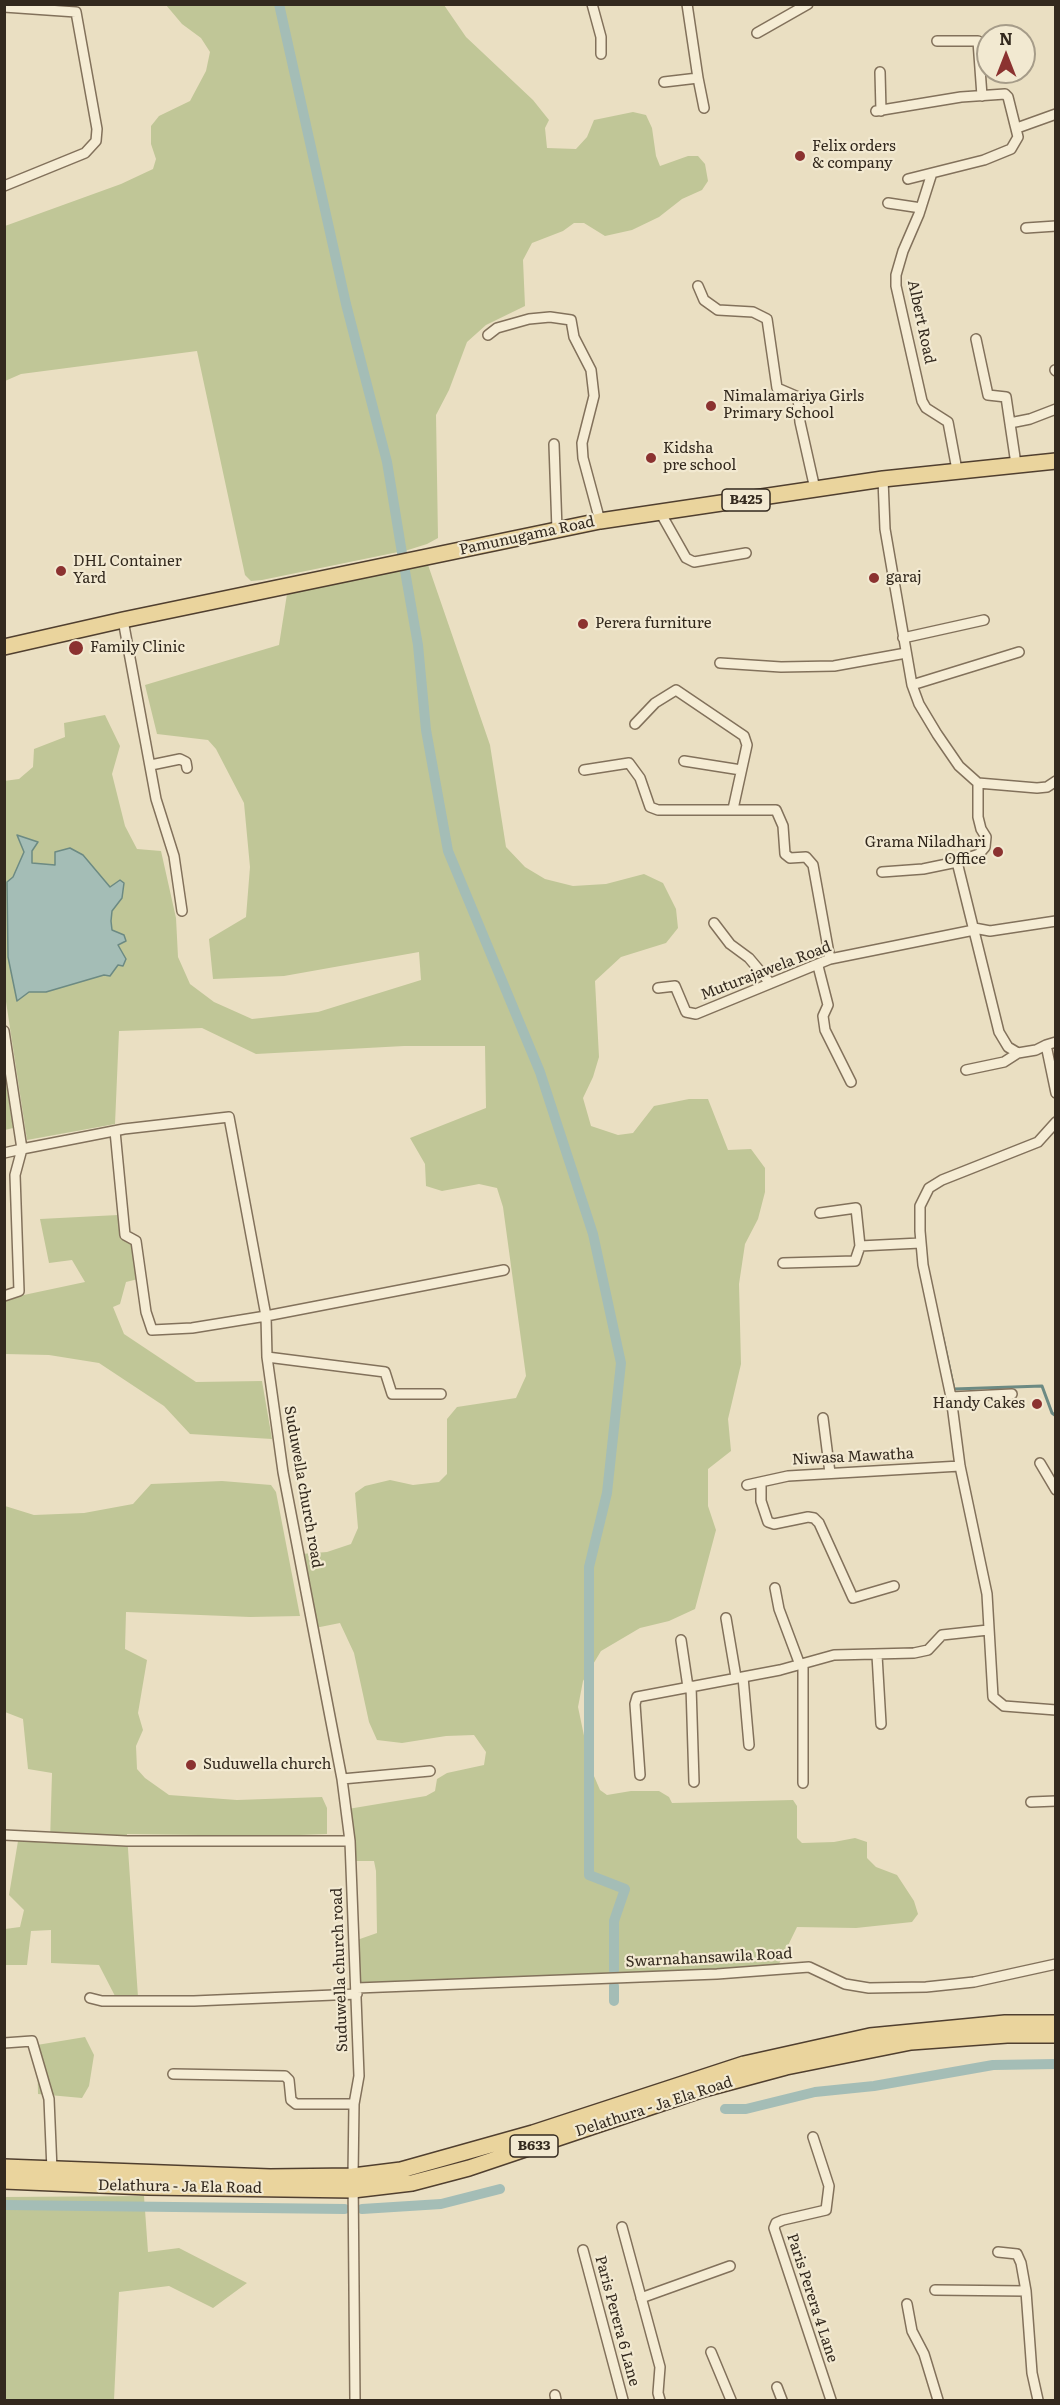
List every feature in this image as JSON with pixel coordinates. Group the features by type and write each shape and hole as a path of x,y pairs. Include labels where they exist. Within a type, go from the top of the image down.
{"main road":[{"name":"Pamunugama Road","path":"4,648 123,620 600,521 883,479 1056,461"},
{"name":"Delathura - Ja Ela Road","path":"4,2167 270,2177 353,2183 533,2133 744,2064 870,2036 1005,2023 1056,2023"},
{"name":"Delathura - Ja Ela Road","path":"4,2181 148,2187 412,2183 469,2168 704,2089 786,2067 911,2042 1006,2036 1056,2036"}],"street":[{"path":"592,4 601,37 601,54"},
{"path":"687,4 704,108"},
{"path":"757,33 808,4"},
{"path":"4,7 76,12 97,129 96,141 85,153 4,186"},
{"path":"937,41 978,41 982,96"},
{"path":"880,72 878,111 941,100 1007,96 1017,128 1017,141 1006,152 908,179"},
{"path":"664,82 698,78"},
{"path":"1017,128 1056,114"},
{"name":"Albert Road","path":"932,172 921,208 903,251 896,275 896,286 922,401 926,408 948,422 957,470"},
{"path":"888,203 921,208"},
{"path":"1026,228 1056,226"},
{"path":"698,286 710,306 731,312 753,312 767,319 777,388 798,398 800,422 815,489"},
{"path":"488,335 497,328 529,319 550,317 571,320 574,337 591,370 594,396 582,443 583,458 600,521"},
{"path":"976,339 988,394 990,397 1004,395 1006,397 1016,465"},
{"path":"1010,423 1030,419 1056,409"},
{"path":"554,444 557,530"},
{"path":"883,479 885,529 912,685 919,704 959,766 978,783 1037,788 1047,787 1056,781"},
{"path":"660,512 686,558 694,562 746,553"},
{"path":"123,620 156,799 174,856 182,912"},
{"path":"903,638 984,620"},
{"path":"912,685 1019,652"},
{"path":"720,663 781,667 834,666 906,653"},
{"path":"635,724 668,693 680,691 744,736 747,745 733,809"},
{"path":"151,765 180,759 186,762 187,768"},
{"path":"684,760 741,770"},
{"path":"584,770 629,763 634,766 640,778 650,807 658,810 675,812 733,809 776,810 783,826 784,854 790,858 806,857 810,860 830,959"},
{"path":"882,872 923,869 957,862 979,854 985,848 986,837 978,817 978,783"},
{"path":"957,862 999,1032 1008,1047 1018,1053"},
{"name":"Muturajawela Road","path":"658,988 675,986 686,1012 696,1014 818,966 830,959 974,929 990,931 1056,921"},
{"path":"714,923 730,944 749,958 759,973 770,983"},
{"path":"818,966 828,1005 823,1016 825,1030 851,1082"},
{"path":"4,1031 22,1149 15,1175 19,1292 4,1296"},
{"path":"966,1070 1004,1062 1018,1053 1036,1050 1051,1043 1056,1093"},
{"name":"Suduwella church road","path":"4,1153 115,1131 229,1117 266,1316 267,1357 283,1472 342,1779 350,1841 357,1991 358,2076 354,2104 353,2183 355,2400"},
{"path":"1056,1122 1048,1134 1038,1142 942,1180 929,1188 920,1206 920,1243 951,1396 960,1466 987,1594 993,1697 1004,1706 1056,1710"},
{"path":"115,1131 125,1235 136,1241 146,1312 152,1330 192,1328 266,1316 504,1270"},
{"path":"783,1263 855,1261 860,1246 856,1208 820,1214"},
{"path":"860,1246 920,1243"},
{"path":"267,1357 385,1372 392,1394 441,1394"},
{"path":"951,1396 1012,1394"},
{"path":"823,1418 830,1473"},
{"path":"1040,1463 1056,1490"},
{"name":"Niwasa Mawatha","path":"747,1485 788,1476 960,1466"},
{"path":"760,1482 761,1501 768,1522 774,1524 808,1517 814,1518 819,1523 853,1598 894,1586"},
{"path":"775,1588 779,1609 802,1665 803,1783"},
{"path":"726,1618 739,1677 749,1745"},
{"path":"640,1775 636,1699 802,1665 834,1655 877,1656 921,1651 934,1646 942,1635 988,1630"},
{"path":"681,1640 690,1687 694,1782"},
{"path":"877,1656 881,1724"},
{"path":"342,1779 430,1771"},
{"path":"1031,1802 1056,1801"},
{"path":"4,1835 127,1840 350,1841"},
{"name":"Swarnahansawila Road","path":"90,1998 102,2001 194,2001 717,1974 809,1967 853,1986 926,1987 974,1982 1056,1964"},
{"path":"4,2043 32,2041 49,2099 52,2170"},
{"path":"172,2074 285,2076 289,2080 291,2100 296,2104 354,2104"},
{"name":"Paris Perera 4 Lane","path":"813,2137 829,2186 826,2210 783,2220 776,2223 774,2228 831,2400"},
{"path":"622,2227 660,2367 658,2393 660,2400"},
{"name":"Paris Perera 6 Lane","path":"583,2250 623,2400"},
{"path":"998,2252 1017,2254 1020,2258 1026,2291 1032,2373 1038,2400"},
{"path":"641,2298 730,2266"},
{"path":"935,2290 1026,2291"},
{"path":"907,2304 912,2331 924,2354 938,2400"},
{"path":"711,2352 731,2400"},
{"path":"777,2388 782,2400"}],"green space":[{"path":"166,5 444,5 466,37 533,100 549,120 545,128 547,148 576,149 587,137 594,120 633,112 646,115 652,128 656,156 660,166 688,156 698,156 705,164 708,181 702,190 682,199 659,217 632,230 605,236 584,223 574,223 563,231 532,243 523,260 525,306 486,325 467,342 449,390 436,415 438,538 427,544 408,550 251,581 245,575 197,351 21,374 5,381 5,226 121,184 153,169 156,159 151,144 151,126 159,116 190,101 206,71 210,52 201,38 182,24"},
{"path":"427,562 490,745 506,847 525,867 545,879 573,886 606,884 644,874 663,883 676,909 678,928 666,943 621,957 595,981 599,1057 583,1098 591,1126 618,1135 633,1133 654,1106 689,1099 708,1099 728,1150 751,1149 765,1168 765,1192 758,1219 745,1244 739,1284 741,1364 728,1419 731,1451 708,1469 708,1506 716,1530 695,1609 669,1621 640,1628 601,1651 583,1681 578,1707 591,1769 600,1790 607,1795 631,1791 659,1791 669,1797 672,1803 793,1800 797,1806 797,1838 802,1843 834,1842 855,1838 867,1842 867,1858 876,1867 897,1875 914,1901 918,1914 912,1922 856,1928 797,1927 779,1964 767,1968 359,1983 357,1940 377,1933 376,1871 374,1861 348,1861 342,1810 426,1796 435,1791 437,1779 447,1773 484,1765 486,1752 474,1735 446,1736 402,1743 377,1740 369,1722 354,1653 340,1623 315,1628 301,1554 327,1552 351,1544 358,1528 355,1493 365,1486 390,1480 413,1485 439,1482 447,1474 447,1419 457,1407 516,1398 526,1376 503,1207 497,1188 479,1184 442,1191 426,1186 425,1164 410,1138 486,1108 485,1046 404,1046 256,1054 202,1028 119,1031 115,1124 27,1140 5,995 4,781 19,779 33,767 34,749 65,737 64,723 105,715 120,746 112,774 125,826 137,849 161,851 176,918 178,957 190,984 214,1002 252,1019 318,1012 421,980 419,952 284,976 213,979 209,939 246,917 250,867 244,803 216,749 208,740 157,734 145,685 279,645 287,594"},
{"path":"4,1070 13,1128 5,1130 4,1130"},
{"path":"118,1215 120,1238 133,1244 138,1279 126,1282 120,1304 113,1307 124,1334 196,1382 262,1381 272,1439 190,1434 164,1406 99,1363 49,1355 5,1354 5,1299 85,1282 72,1260 49,1263 40,1219"},
{"path":"222,1481 271,1485 276,1492 300,1616 250,1617 126,1612 125,1649 147,1660 138,1713 143,1730 136,1746 137,1769 145,1778 169,1795 237,1800 322,1797 327,1808 327,1834 272,1836 127,1834 138,1997 115,1996 99,1965 51,1963 51,1930 31,1931 27,1965 5,1965 5,1929 20,1927 24,1910 9,1895 18,1841 50,1842 52,1773 28,1769 23,1719 5,1712 5,1506 34,1515 84,1513 133,1504 151,1484"},
{"path":"85,2037 94,2055 89,2086 82,2098 38,2094 37,2045"},
{"path":"144,2196 148,2252 179,2248 247,2283 213,2308 169,2286 119,2292 114,2400 5,2400 5,2197"}],"water":[{"path":"17,835 38,842 32,851 32,863 55,865 55,852 70,848 83,855 110,887 120,880 124,883 122,898 112,911 111,921 112,930 124,935 126,941 118,945 126,959 123,966 118,965 110,976 104,975 46,992 29,992 17,1001 8,957 7,882 13,877 24,852"}],"waterway":[{"path":"279,4 346,304 387,462 402,553"},
{"path":"405,571 418,645 426,730 448,851 540,1072 593,1234 621,1363 607,1493 589,1567 589,1875 625,1889 614,1921 614,1970"},
{"path":"942,1334 954,1389 1042,1386 1052,1413 1056,1416"},
{"path":"614,1986 614,2001"},
{"path":"725,2109 746,2109 815,2092 874,2086 993,2065 1056,2064"},
{"path":"362,2209 441,2204 500,2189"},
{"path":"4,2205 345,2209"}],"place":[{"name":"Felix orders & company","path":"800,156"},
{"name":"Nimalamariya Girls Primary School","path":"711,406"},
{"name":"Kidsha pre school","path":"651,458"},
{"name":"DHL Container Yard","path":"61,571"},
{"name":"garaj","path":"874,578"},
{"name":"Perera furniture","path":"583,624"},
{"name":"Family Clinic","path":"76,648"},
{"name":"Grama Niladhari Office","path":"998,852"},
{"name":"Handy Cakes","path":"1037,1404"},
{"name":"Suduwella church","path":"191,1765"}]}
